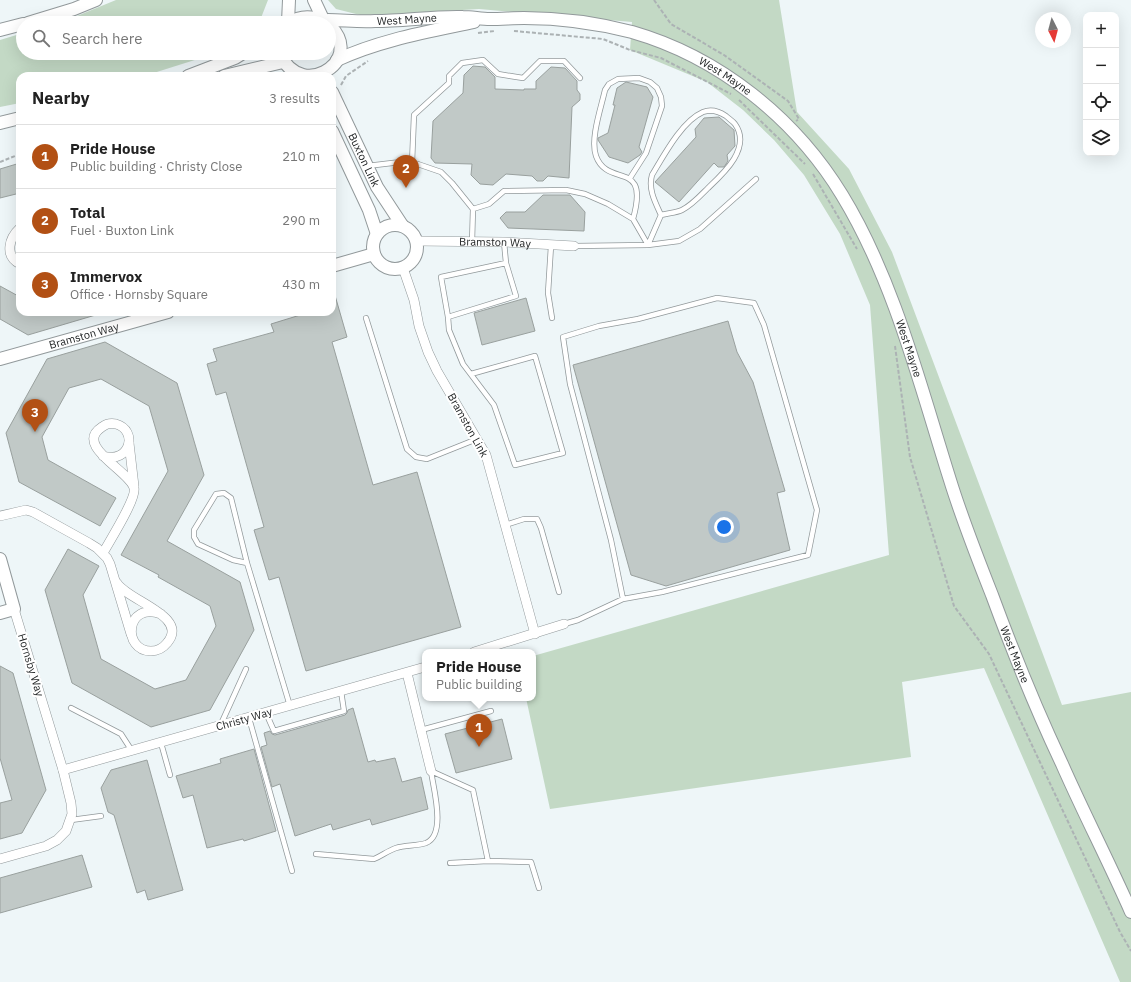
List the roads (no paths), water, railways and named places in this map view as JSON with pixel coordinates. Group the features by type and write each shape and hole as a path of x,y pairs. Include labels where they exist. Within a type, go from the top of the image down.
{"main road":[{"path":"51,16 96,0"},
{"path":"288,16 289,0"},
{"path":"314,0 324,16"},
{"name":"West Mayne","path":"299,16 304,14 314,14 320,16"},
{"name":"West Mayne","path":"336,19 372,22 463,17 487,19 553,18 584,22 632,33 684,52 715,69 747,90 772,110 809,149 842,194 879,268 912,358 964,520 1010,645 1060,760 1131,912"},
{"name":"West Mayne","path":"337,60 359,50 403,37 487,19"},
{"path":"0,28 16,25"},
{"path":"329,72 337,60 340,52 340,38 336,30"},
{"path":"198,72 230,60"},
{"path":"236,72 272,60"},
{"path":"283,60 294,72"},
{"name":"Buxton Link","path":"336,90 367,166 385,201 402,225"},
{"path":"0,123 16,119"},
{"name":"Buxton Link","path":"336,140 368,210 377,234"},
{"path":"389,225 402,225 411,230 417,241 417,254 409,265 403,268 387,268 381,264 374,254 373,245 377,234 389,225"},
{"path":"336,265 374,254"},
{"name":"Bramston Way","path":"0,359 143,316"},
{"name":"Hornsby Way","path":"0,559 14,609"},
{"path":"0,613 14,609"},
{"name":"West Mayne","path":"1123,894 1131,906"}],"street":[{"path":"16,234 9,247 12,259 16,262"},
{"name":"Bramston Way","path":"417,241 504,242 551,246 574,246"},
{"path":"0,256 10,254"},
{"name":"Bramston Link","path":"403,268 414,300 419,326 428,352 437,371 486,455 535,634"},
{"path":"103,553 130,505 134,493 134,487 129,440 127,433 118,425 112,423 105,425 96,433 94,439 97,450 129,480 134,487"},
{"path":"103,456 113,458 119,456 125,452 128,447 129,440"},
{"path":"0,516 26,510 33,512 89,542 103,553 110,564 114,578 131,634 135,643 142,649 152,651 163,647 170,638 171,631 169,622 162,614 124,591 114,578"},
{"name":"Hornsby Way","path":"14,609 71,803 71,820"},
{"path":"131,634 132,624 141,614 151,611 162,614"},
{"path":"484,649 564,624"},
{"name":"Christy Way","path":"62,770 422,668"},
{"path":"407,673 431,771"},
{"path":"0,859 52,844 66,831 71,820"}],"lane":[{"path":"412,163 414,115 449,83 449,76 462,63 483,60 498,74 523,78 540,61 564,61 580,78"},
{"path":"630,178 646,153 662,106 657,88 650,82 639,78 618,79 610,84 605,90 594,139 595,154 600,165 608,171 630,178 635,184 637,204 633,219"},
{"path":"648,245 661,215 650,183 652,175 679,132 694,118 704,112 712,110 724,115 735,124 740,141 738,152 728,169 692,203 681,210 661,215"},
{"path":"367,166 409,161 441,172 473,209 472,242"},
{"path":"574,246 648,245 679,241 700,229 756,179"},
{"path":"473,209 489,204 504,191 566,190 585,194 608,204 633,219 648,245"},
{"path":"448,316 516,296 506,263 504,242"},
{"path":"551,246 548,294 552,318"},
{"path":"471,374 535,356 563,453 515,465 494,405 463,364 449,330 441,277 506,263"},
{"path":"564,624 578,620 623,599 662,592 808,555 817,510 764,325 754,302 717,298 638,319 599,326 563,337 570,384 611,540 623,599"},
{"path":"366,318 407,449 416,458 427,459 477,439"},
{"path":"247,563 233,560 198,544 194,537 194,530 216,494 224,493 231,498 247,563 290,706"},
{"path":"505,525 524,519 537,519 541,528 559,592"},
{"path":"220,726 246,669"},
{"path":"266,713 274,731 344,711 341,692"},
{"path":"71,708 121,734 132,751"},
{"path":"421,730 491,711"},
{"path":"249,718 292,871"},
{"path":"161,743 170,775"},
{"path":"316,854 374,859 381,857 386,852 397,848 427,843 432,839 436,832 439,821 431,771"},
{"path":"431,771 473,790 488,862"},
{"path":"71,820 101,816"},
{"path":"450,863 531,862 539,888"}],"place":[{"name":"Total","path":"406,188"},
{"name":"Immervox","path":"35,432"},
{"name":"Pride House","path":"479,747"}]}
